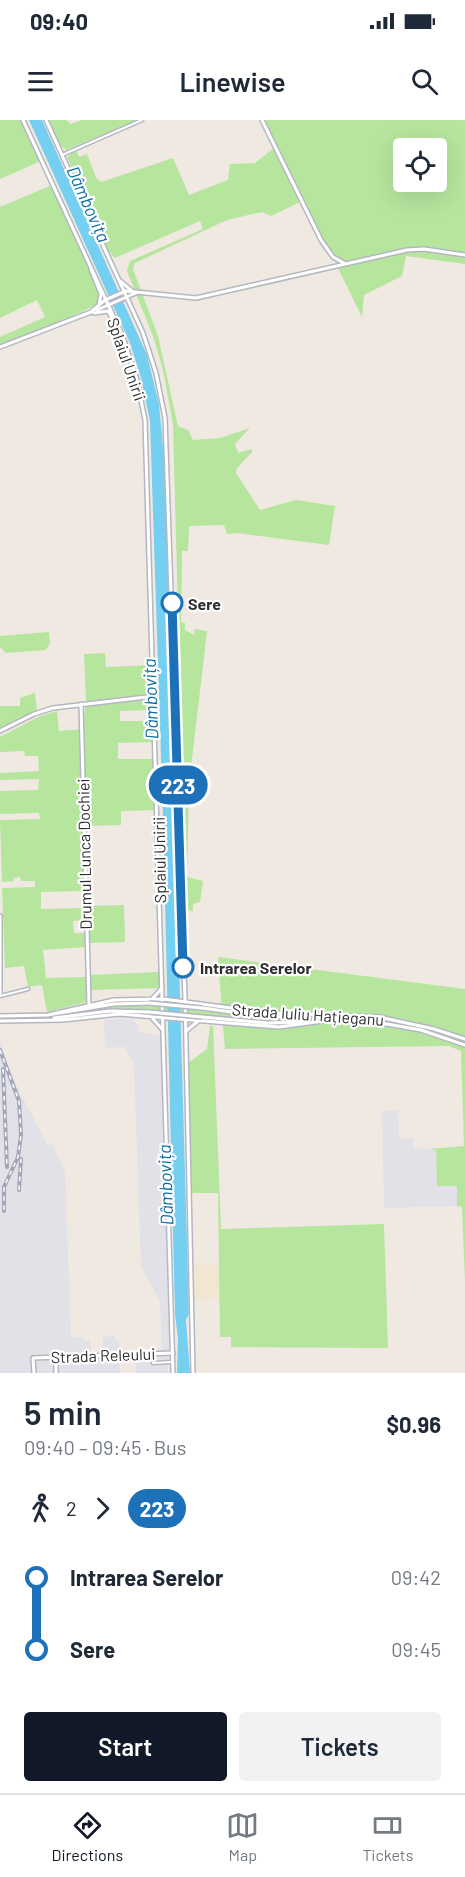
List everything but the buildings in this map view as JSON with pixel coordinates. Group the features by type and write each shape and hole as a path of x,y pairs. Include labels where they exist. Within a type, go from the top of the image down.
{"main road":[{"name":"Splaiul Unirii","path":"23,120 121,332 137,380 146,431 173,1373"},
{"name":"Splaiul Unirii","path":"46,120 125,297 133,309 156,373 167,438 185,1001 193,1373"},
{"path":"262,120 335,263"},
{"path":"90,313 107,299 123,292 193,298 326,268 335,263 346,263 413,249 465,255"},
{"path":"91,267 101,296 98,307"},
{"path":"118,277 133,292"},
{"path":"0,347 90,313 133,292"},
{"path":"133,292 131,300 133,309"},
{"path":"90,313 108,311 121,332"},
{"path":"1,731 39,712 81,704 155,696"},
{"name":"Drumul Lunca Dochiei","path":"81,704 89,1004"},
{"path":"0,916 2,984 0,995"},
{"path":"184,982 187,996 198,1003"},
{"path":"49,1017 114,1004 150,1001 159,994 162,986"},
{"path":"49,1017 89,1004 122,999 270,1017 322,1018"},
{"name":"Strada Iuliu Hațieganu","path":"150,1001 163,999 260,1012 364,1020 435,1033 465,1045"},
{"path":"0,1019 116,1010 279,1023 322,1018"},
{"name":"Strada Iuliu Hațieganu","path":"49,1017 63,1020 115,1014 287,1027 322,1018 379,1017 423,1026 464,1038"},
{"path":"149,1017 159,1022 164,1032"},
{"path":"185,1034 190,1026 198,1022"},
{"name":"Strada Releului","path":"34,1373 33,1358 173,1353"},
{"path":"56,1357 56,1373"}],"street":[{"path":"62,155 142,120"},
{"path":"0,995 28,989"},
{"path":"153,1364 173,1362"}],"shaded area":[{"path":"132,1019 139,1027 139,1032 161,1036 169,1351 162,1351 160,1301 141,1267 134,1065 125,1047 105,1048 104,1020"},
{"path":"0,1040 9,1071 48,1146 52,1144 65,1172 71,1337 83,1337 84,1341 90,1341 91,1352 103,1351 103,1337 115,1336 115,1341 119,1340 120,1373 0,1373"},
{"path":"398,1110 399,1139 413,1138 414,1148 436,1150 437,1185 457,1186 457,1206 384,1208 382,1111"},
{"path":"220,1264 221,1298 194,1299 193,1265"},
{"path":"136,1355 168,1355 168,1373 136,1373"}],"green space":[{"path":"0,120 22,120 41,161 0,179"},
{"path":"49,120 66,120 71,124 82,120 138,120 66,150 59,144"},
{"path":"265,120 465,120 465,264 406,256 402,276 364,295 362,317 338,268 342,267 320,235"},
{"path":"274,148 300,202 271,216 262,212 227,220 135,263 133,269 158,336 178,426 188,430 193,440 220,438 250,428 235,444 238,453 252,449 252,452 237,468 236,473 260,510 296,500 335,506 329,545 237,533 227,534 224,525 189,526 188,551 182,551 181,622 185,623 185,630 194,635 195,629 207,631 189,785 187,877 203,881 200,902 193,904 193,911 186,910 173,424 163,370 153,336 127,271 130,261 203,229 200,221 115,258 107,249 67,157 76,150 79,157 87,154 96,178 101,182 173,158 189,195 228,180 230,164 255,163"},
{"path":"52,185 100,296 98,304 53,325 0,344 0,337 45,317 37,300 0,318 0,207"},
{"path":"49,632 50,643 46,650 6,653 0,647 0,636"},
{"path":"105,653 106,667 152,665 153,710 120,711 120,721 154,721 154,742 118,743 118,759 155,759 157,810 121,811 121,825 82,826 84,891 41,892 41,909 84,908 85,920 73,921 74,933 85,933 86,947 43,950 46,978 86,977 87,1002 47,1012 42,985 28,987 24,966 5,968 2,888 35,887 35,881 21,881 20,877 14,878 14,881 2,882 0,820 40,819 39,813 0,814 0,791 38,790 39,779 0,780 0,773 39,771 38,756 25,756 24,751 0,752 0,737 38,717 57,711 59,731 83,729 86,700 84,654"},
{"path":"35,693 37,710 0,728 0,706 20,706 20,698"},
{"path":"124,905 125,942 89,943 88,906"},
{"path":"218,957 465,989 465,1281 462,1207 457,1206 457,1186 437,1186 436,1150 429,1149 464,1146 461,1051 449,1046 225,1049 222,1017 127,1009 55,1017 101,1007 136,1004 222,1013"},
{"path":"159,972 160,988 90,990 90,975"},
{"path":"210,1026 213,1026 221,1229 384,1224 388,1348 231,1347 231,1337 220,1337 218,1193 192,1193 188,1063 207,1049"}],"water":[{"path":"29,120 42,120 147,355 159,404 165,468 189,1314 186,1320 190,1373 177,1373 178,1339 175,1314 163,818 150,421 141,378 130,343"}],"railway":[{"path":"0,1050 19,1101 21,1135 18,1157 4,1187 4,1211"},
{"path":"3,1069 7,1167"},
{"path":"19,1190 21,1159"}],"bus line":[{"name":"223","path":"172,603 183,967"}],"place":[{"name":"Sere","path":"172,603"},
{"name":"Intrarea Serelor","path":"183,967"}],"water label":[{"name":"Dâmbovița","path":"89,204"},
{"name":"Dâmbovița","path":"150,699"},
{"name":"Dâmbovița","path":"165,1185"}]}
